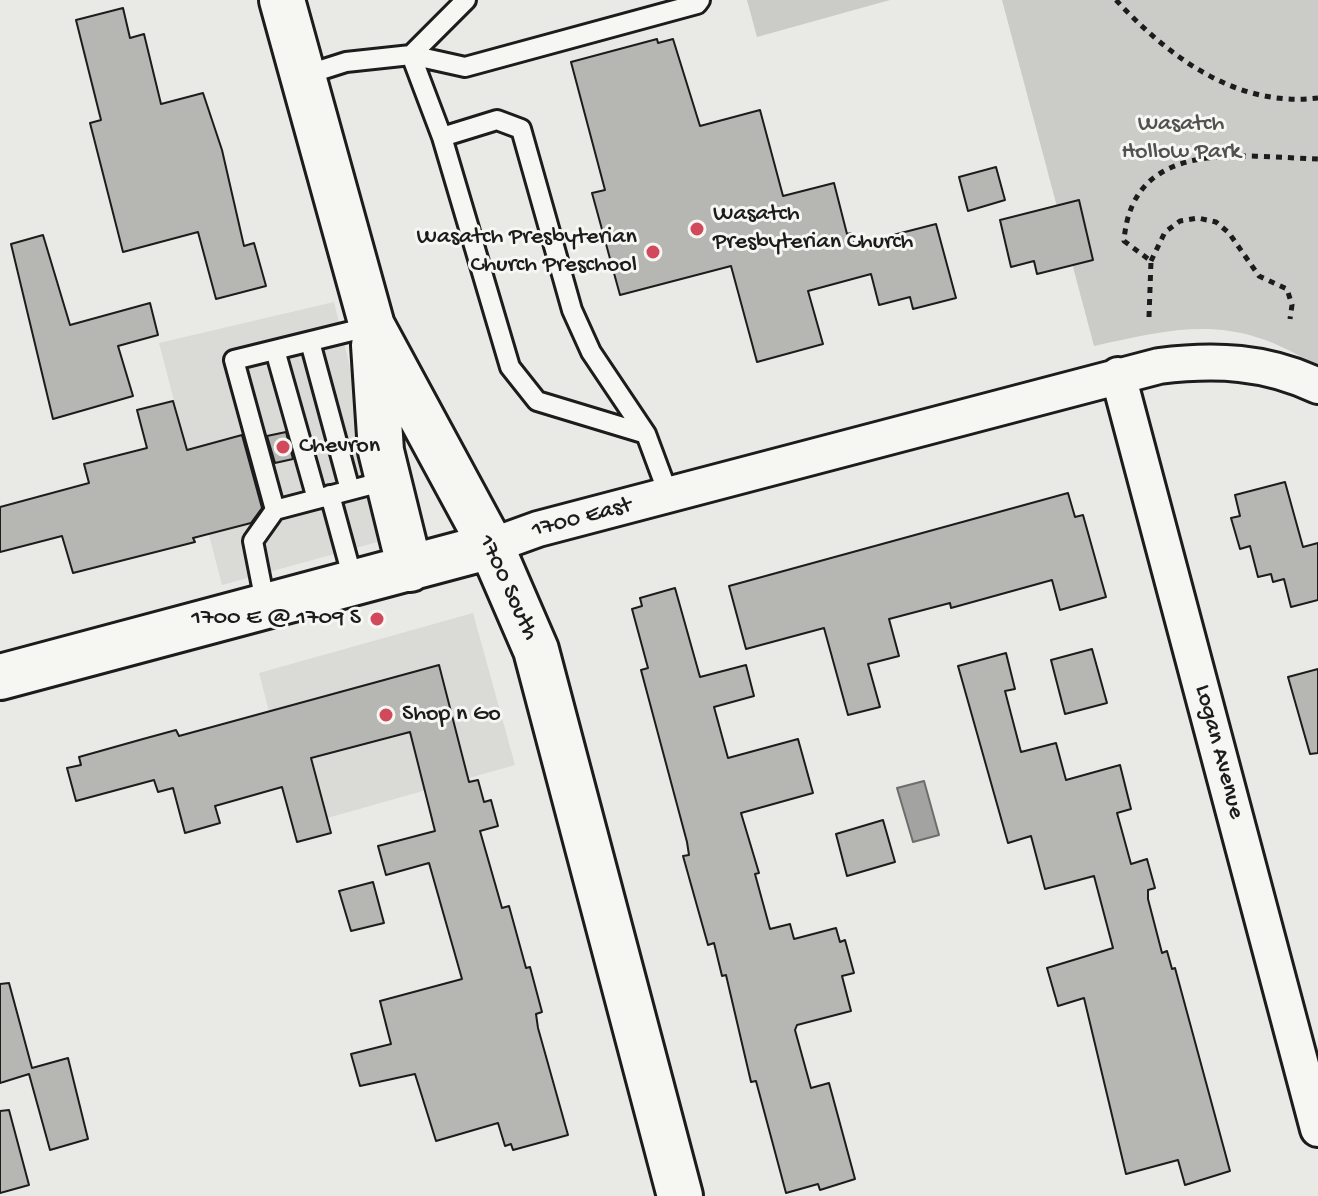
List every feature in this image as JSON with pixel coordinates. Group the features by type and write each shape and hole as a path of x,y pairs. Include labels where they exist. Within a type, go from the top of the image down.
{"street":[{"name":"1700 South","path":"282,0 372,326 491,546 536,650 680,1196"},
{"path":"372,326 381,451 369,485 410,569"},
{"name":"1700 East","path":"0,677 410,569 538,529 1118,375 1199,361 1248,363 1294,374 1318,386"},
{"name":"Logan Avenue","path":"1118,375 1318,1129"}],"lane":[{"path":"411,55 466,0"},
{"path":"302,76 346,62 411,55 465,67 697,4 700,0"},
{"path":"411,55 442,137 510,367 537,401 646,434"},
{"path":"442,137 497,120 521,129 572,310 591,352 646,434 669,496"},
{"path":"275,510 234,360 372,326"},
{"path":"266,607 253,541 275,510 369,485 310,342"},
{"path":"275,350 354,583"}],"path":[{"path":"1116,0 1151,36 1210,77 1264,96 1318,98"},
{"path":"1151,261 1124,241 1126,217 1136,193 1151,178 1187,162 1218,156 1318,159"},
{"path":"1149,317 1151,261 1165,232 1180,221 1198,218 1216,222 1229,233 1259,276 1287,289 1292,305 1290,319"}],"shaded area":[{"path":"334,302 392,538 222,585 159,343"},
{"path":"473,613 515,765 299,826 259,673"},
{"path":"924,781 939,835 913,842 897,788"}],"green space":[{"path":"747,0 890,0 757,37"},
{"name":"Wasatch Hollow Park","path":"1002,0 1318,0 1318,367 1261,339 1209,329 1155,333 1094,346"}],"building":[{"path":"123,8 130,38 144,34 161,104 203,93 222,150 244,246 254,243 266,286 216,299 198,232 123,252 90,123 101,120 76,20"},
{"name":"Wasatch Presbyterian Church","path":"657,39 658,43 673,39 700,126 760,110 783,196 834,183 847,234 851,233 854,245 936,224 956,298 913,309 910,297 879,305 871,274 808,291 823,344 757,362 731,266 620,295 592,193 605,190 571,62"},
{"path":"996,167 1005,200 968,211 959,177"},
{"path":"1079,200 1093,260 1037,274 1034,261 1011,267 1000,220"},
{"path":"43,235 70,325 150,303 158,335 118,346 133,396 53,419 11,244"},
{"path":"173,401 187,450 242,435 262,508 251,523 193,538 195,542 73,573 62,536 0,552 0,507 89,483 84,464 147,448 137,410"},
{"path":"286,432 293,459 275,463 267,436"},
{"path":"1285,482 1303,547 1318,543 1318,600 1291,607 1284,579 1273,582 1271,574 1258,577 1250,546 1240,549 1231,518 1240,516 1235,495"},
{"path":"1068,493 1075,517 1083,515 1106,597 1060,610 1052,580 951,608 950,603 889,619 899,656 868,664 880,707 848,715 824,628 746,649 729,586"},
{"path":"675,588 700,677 746,665 754,696 714,707 728,758 798,739 813,793 741,813 759,873 755,874 770,929 790,924 794,939 836,928 840,942 845,940 854,973 842,976 851,1011 797,1025 795,1030 811,1088 829,1083 855,1179 820,1190 818,1184 786,1193 756,1081 751,1082 726,975 722,976 714,943 708,945 683,856 689,855 687,842 641,670 648,668 632,609 642,606 640,598"},
{"path":"1092,649 1107,703 1065,714 1051,660"},
{"path":"1006,653 1015,689 1005,691 1021,752 1056,743 1066,780 1120,765 1131,809 1117,813 1131,864 1147,859 1155,888 1148,890 1148,899 1162,953 1167,951 1172,969 1175,968 1230,1171 1185,1185 1178,1160 1126,1174 1084,998 1058,1006 1047,968 1113,948 1094,876 1045,889 1031,836 1008,843 958,666"},
{"path":"439,665 469,782 478,780 484,802 491,800 498,826 480,831 502,908 509,906 526,968 530,967 542,1012 536,1014 538,1028 568,1135 513,1150 511,1144 505,1146 498,1123 436,1141 415,1074 360,1086 351,1054 391,1044 380,1001 462,979 429,863 386,875 378,846 435,831 410,732 311,758 331,833 297,842 282,787 215,806 220,823 185,833 173,788 158,792 154,780 76,801 67,768 81,765 79,757 143,739 176,730 179,736"},
{"path":"1318,669 1318,753 1310,754 1288,677"},
{"path":"883,820 895,862 847,876 836,834"},
{"path":"373,882 384,923 351,931 339,891"},
{"path":"9,983 32,1068 68,1058 88,1139 50,1150 29,1074 0,1083 0,984"},
{"path":"9,1110 29,1185 0,1193 0,1111"}],"place":[{"name":"Wasatch Presbyterian Church","path":"697,229"},
{"name":"Wasatch Presbyterian Church Preschool","path":"653,252"},
{"name":"Chevron","path":"283,447"},
{"name":"1700 E @ 1709 S","path":"377,619"},
{"name":"Shop n Go","path":"386,715"}]}
